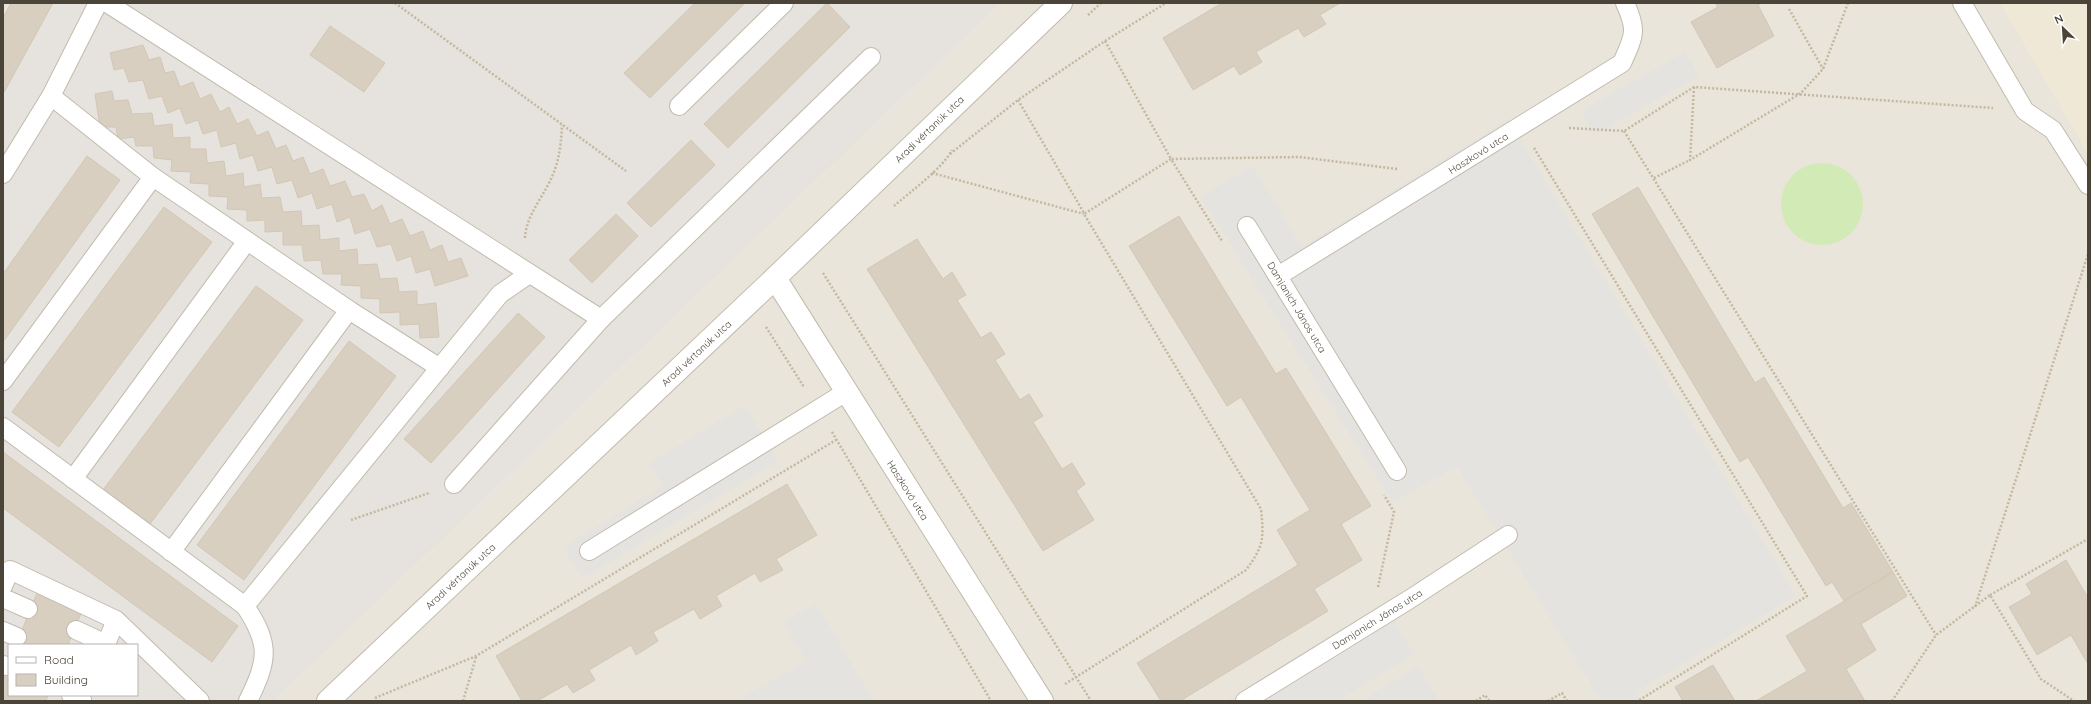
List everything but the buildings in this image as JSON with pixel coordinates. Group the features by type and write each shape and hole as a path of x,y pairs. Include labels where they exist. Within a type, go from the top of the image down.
{"street":[{"name":"Aradi vértanúk utca","path":"328,701 775,278 1061,3"},
{"name":"Haszkovó utca","path":"775,278 1041,700"}],"lane":[{"path":"3,174 51,96 98,3"},
{"path":"107,3 600,319"},
{"path":"679,106 784,3"},
{"name":"Haszkovó utca","path":"1278,276 1622,63 1633,38 1634,22 1626,3"},
{"path":"1962,3 2025,111 2054,130 2088,185"},
{"path":"454,484 600,319 871,57"},
{"path":"51,96 153,177 349,310 440,368"},
{"path":"3,381 153,177"},
{"name":"Damjanich János utca","path":"1247,226 1397,471"},
{"path":"73,479 247,242"},
{"path":"245,606 500,294 529,274"},
{"path":"171,552 349,310"},
{"path":"589,551 846,392"},
{"path":"3,427 245,606 257,624 263,644 264,663 248,701"},
{"name":"Damjanich János utca","path":"1245,701 1410,599 1508,535"},
{"path":"3,586 10,570 116,620 200,701"},
{"path":"3,598 28,609"},
{"path":"76,630 106,644 116,620"}],"path":[{"path":"394,3 626,171"},
{"path":"950,155 1018,100 1105,41 1166,3"},
{"path":"1654,178 1690,160 1801,93 1823,69 1848,3"},
{"path":"1789,9 1823,69"},
{"path":"1105,41 1171,159 1226,246"},
{"path":"1521,126 1624,131 1694,87 1801,93 2025,111"},
{"path":"1690,160 1694,87"},
{"path":"1018,100 1084,214 1261,509 1264,534 1258,554 1246,570 1041,700"},
{"path":"529,274 525,236 532,212 549,184 561,154 562,124"},
{"path":"1521,126 1807,596 1638,701"},
{"path":"1624,131 1936,635"},
{"path":"932,173 1084,214 1171,159 1299,157 1442,175"},
{"path":"1975,607 2088,254"},
{"path":"821,271 1091,701"},
{"path":"766,327 819,410 991,701"},
{"path":"368,700 476,656 836,440"},
{"path":"344,523 454,484"},
{"path":"1376,593 1394,512 1382,492"},
{"path":"1892,701 1936,635 1990,595 2088,539"},
{"path":"1990,595 2041,679 2074,701"},
{"path":"463,701 476,656"},
{"path":"1548,701 1562,693 1567,701"},
{"path":"1476,701 1485,695 1489,701"}],"shaded area":[{"path":"3,3 1001,3 274,701 3,701"},
{"path":"1001,3 2088,3 2088,701 274,701"},
{"path":"2000,3 2088,3 2088,154"},
{"path":"1685,52 1699,76 1594,135 1581,111"},
{"path":"1508,119 1796,596 1636,692 1641,701 1601,701 1457,467 1392,502 1200,196 1253,166 1302,247"},
{"path":"745,405 778,461 582,579 563,547 663,486 649,463"},
{"path":"816,603 874,701 736,701 806,661 783,622"},
{"path":"1383,603 1414,654 1338,701 1224,701"},
{"path":"1418,666 1439,701 1361,701"}],"green space":[{"path":"1814,163 1830,163 1845,170 1856,181 1863,196 1863,212 1860,220 1851,233 1838,242 1830,245 1814,245 1799,238 1788,227 1781,212 1781,196 1788,181 1799,170"}]}
